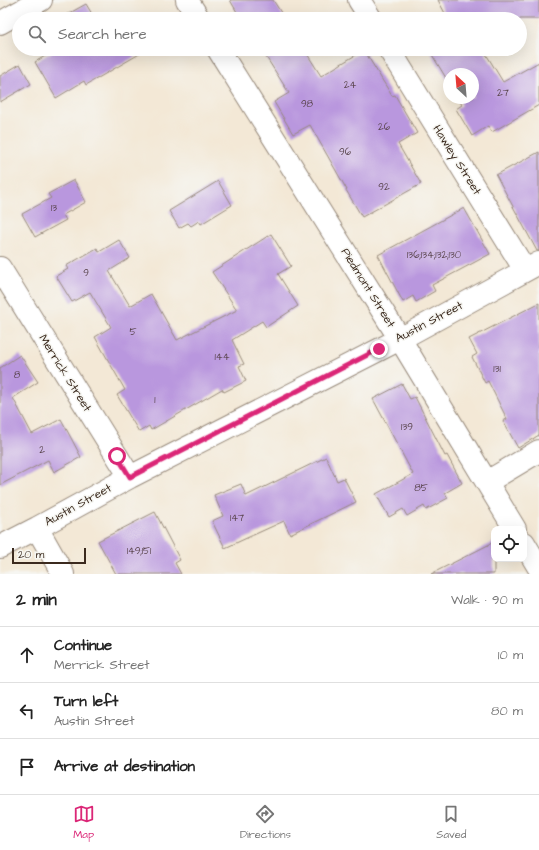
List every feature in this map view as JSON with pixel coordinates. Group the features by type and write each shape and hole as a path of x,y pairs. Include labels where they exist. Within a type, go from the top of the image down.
{"street":[{"path":"20,12 41,0"},
{"path":"187,0 195,12"},
{"path":"359,0 367,12"},
{"path":"0,23 12,16"},
{"name":"Piedmont Street","path":"222,56 400,339 513,526"},
{"name":"Hawley Street","path":"394,56 532,267"},
{"name":"Austin Street","path":"0,547 130,477 400,339 532,267"},
{"name":"Merrick Street","path":"0,268 130,477"},
{"path":"487,482 539,451"},
{"path":"37,528 63,574"},
{"path":"527,548 539,568"}],"building":[{"path":"230,0 273,0 281,12 237,12"},
{"path":"438,0 539,0 539,19 527,19 527,12 444,12"},
{"path":"86,4 91,12 72,12"},
{"path":"45,56 136,56 86,85 84,81 56,98 35,62"},
{"path":"265,56 308,56 321,76 354,56 368,56 392,96 395,95 417,133 398,144 421,184 362,217 310,125 293,134 274,102 289,93"},
{"path":"433,56 487,56 503,82 539,62 539,105 492,132 488,126 472,136 456,109 462,105 479,104 479,68 443,68 443,73"},
{"path":"20,64 31,84 0,102 0,76"},
{"path":"539,152 539,251 537,251 496,175"},
{"path":"74,180 86,202 63,215 66,220 35,237 22,214 51,198 48,194"},
{"path":"218,181 232,205 201,224 199,221 191,226 188,223 179,228 169,211"},
{"path":"464,208 490,254 432,285 435,291 416,302 413,296 403,302 378,255"},
{"path":"271,234 291,266 278,274 298,306 266,327 262,321 232,340 244,364 239,366 246,381 224,392 222,389 151,430 149,426 139,432 117,395 125,390 95,337 111,327 90,292 72,302 56,276 68,269 66,266 97,248 99,252 119,240 130,258 109,271 130,306 151,294 177,340 237,310 212,272"},
{"path":"539,303 539,435 518,448 503,421 507,419 488,381 485,383 472,357 477,354 469,339"},
{"path":"20,355 38,382 13,398 32,434 61,419 81,457 54,472 48,460 0,485 0,368"},
{"path":"402,384 410,399 415,397 445,456 447,455 462,483 445,493 448,498 426,510 424,506 407,516 403,509 389,517 376,494 413,474 373,399"},
{"path":"326,457 337,481 344,478 356,502 290,534 284,521 225,548 212,521 223,516 214,495 241,484 246,496"},
{"path":"155,512 180,560 175,563 181,574 116,574 98,541"},
{"path":"491,544 491,562 494,562 494,574 431,574"}],"route":[{"path":"117,456 130,477 379,349"}]}
